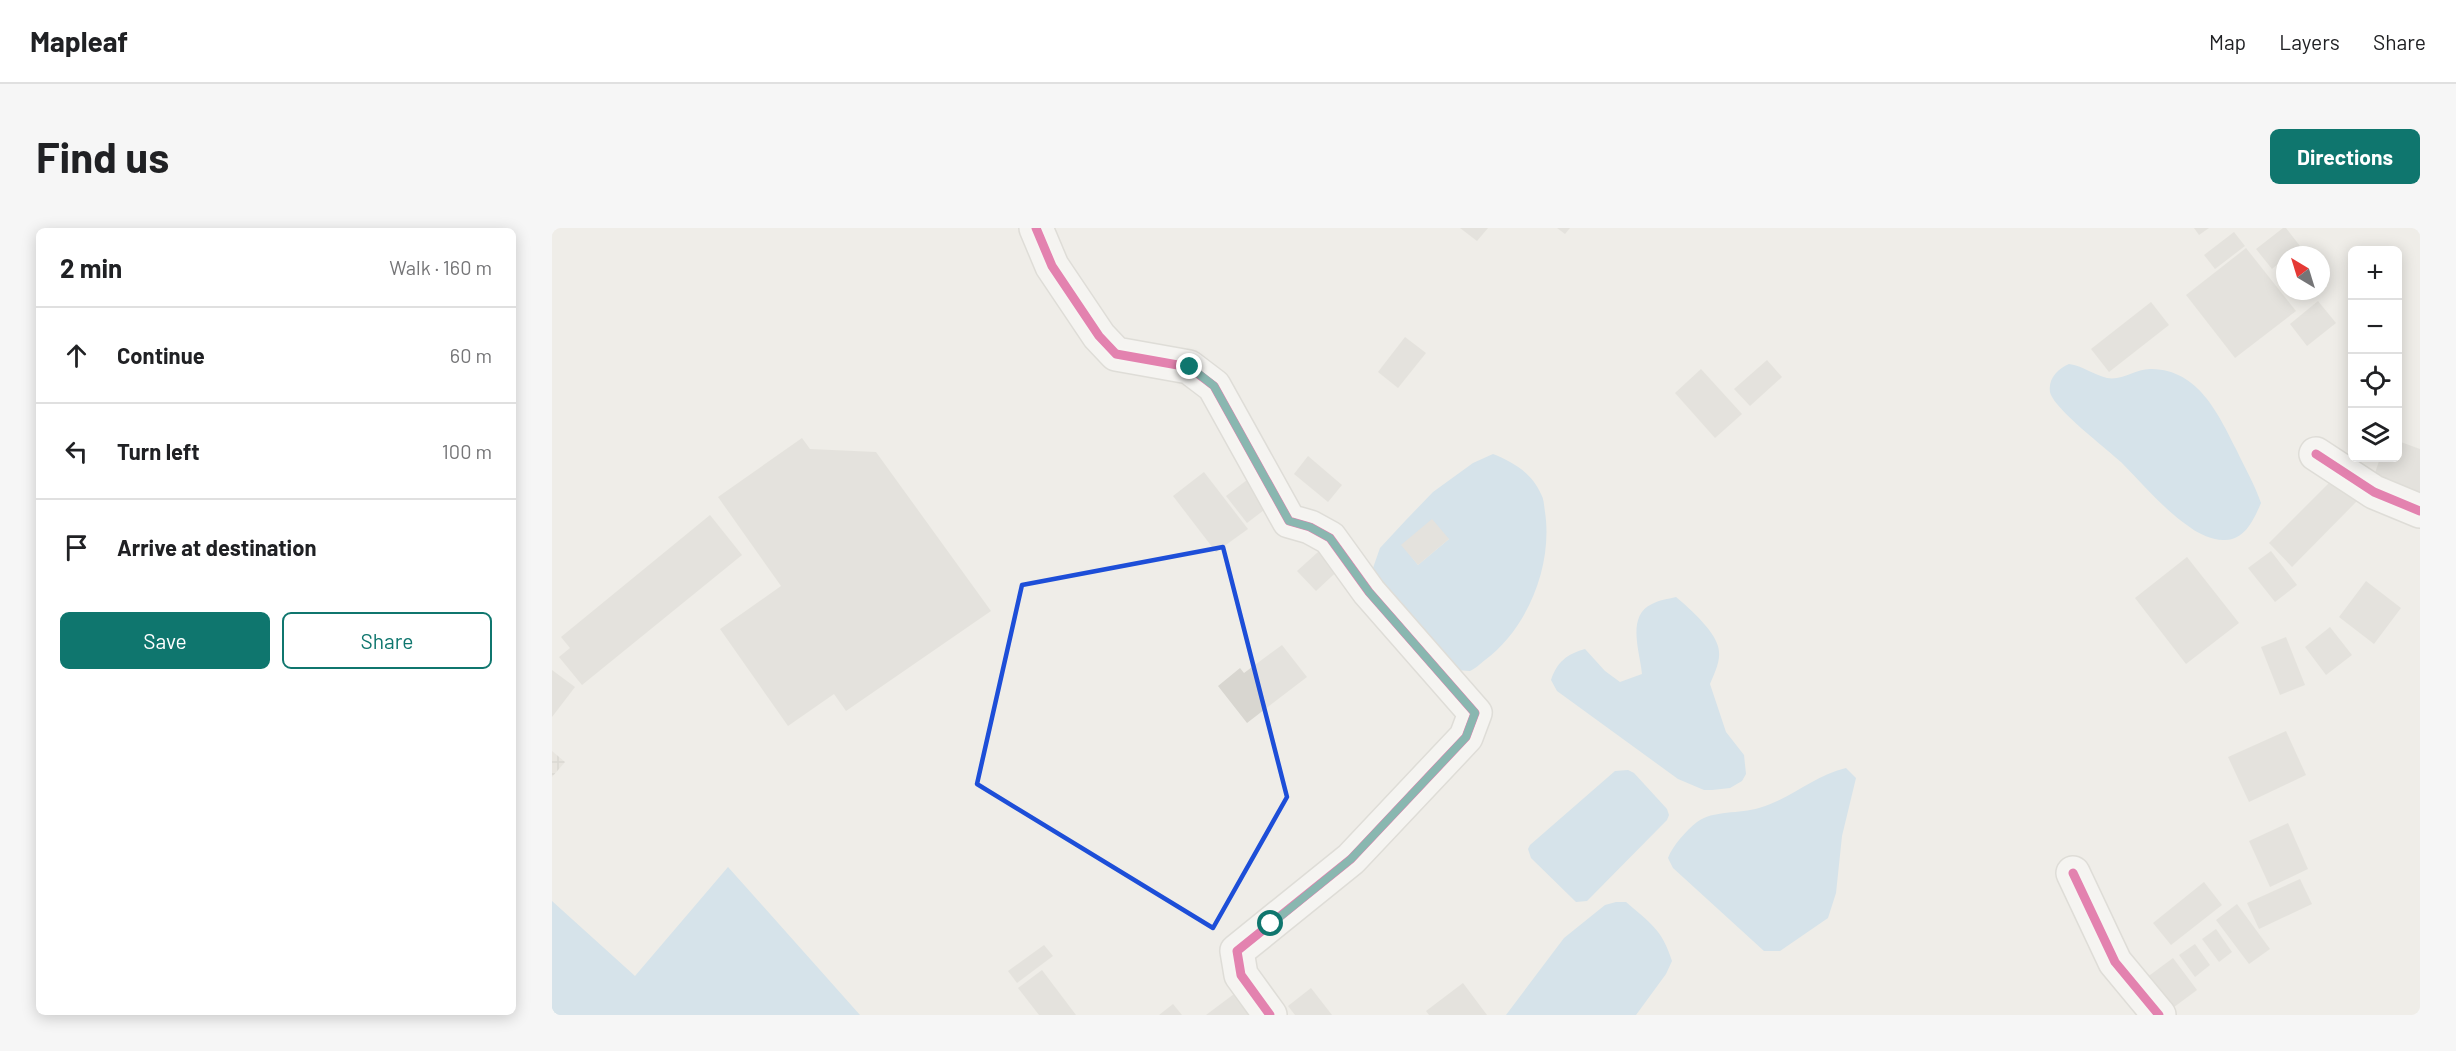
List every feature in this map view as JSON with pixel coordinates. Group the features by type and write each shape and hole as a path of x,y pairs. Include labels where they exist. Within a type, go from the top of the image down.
{"street":[{"path":"1036,228 1052,266 1099,336 1116,354 1190,367 1214,386 1289,521 1310,527 1330,538 1369,592 1475,713 1466,737 1351,859 1237,951 1241,975 1270,1015"},
{"path":"2316,454 2374,492 2420,511"},
{"path":"2073,873 2115,962 2159,1015"}],"highlighted area":[{"path":"1223,547 1287,797 1213,928 977,784 1022,585"}],"shaded area":[{"path":"552,751 565,762 552,777"}],"water":[{"path":"2069,364 2107,378 2124,376 2146,369 2168,371 2194,385 2222,421 2261,503 2248,528 2232,539 2221,540 2207,537 2194,530 2172,513 2121,462 2070,418 2053,399 2050,392 2051,382 2061,369"},
{"path":"1493,454 1527,474 1543,498 1546,532 1541,574 1525,613 1514,631 1500,647 1470,671 1456,670 1367,585 1380,548 1433,492 1473,463","holes":["1449,539 1418,565 1402,545"]},
{"path":"1676,597 1709,630 1718,645 1719,660 1710,684 1726,732 1744,755 1746,774 1742,781 1730,788 1704,790 1678,779 1557,691 1551,680 1556,668 1564,660 1573,653 1585,649 1605,671 1620,682 1642,674 1636,635 1639,617 1652,604"},
{"path":"1846,768 1856,778 1842,836 1836,893 1828,918 1780,951 1764,951 1673,868 1668,858 1684,834 1703,818 1752,810 1771,804 1823,776"},
{"path":"1628,770 1634,773 1667,809 1669,815 1667,820 1587,901 1576,902 1531,858 1528,849 1615,771"},
{"path":"728,867 860,1015 552,1015 552,901 635,976"},
{"path":"1626,902 1654,927 1664,941 1672,961 1666,974 1636,1015 1506,1015 1564,938 1605,905"}],"building":[{"path":"1460,228 1488,228 1477,241"},
{"path":"1557,228 1570,228 1565,234"},
{"path":"2194,228 2209,228 2199,235"},
{"path":"2283,228 2286,228 2300,246 2276,246 2276,266 2272,269 2256,249"},
{"path":"2234,232 2245,246 2215,269 2204,255"},
{"path":"2246,248 2276,286 2276,300 2287,300 2296,311 2235,358 2186,295"},
{"path":"2318,301 2336,323 2307,346 2290,324"},
{"path":"2151,302 2169,325 2109,372 2091,349"},
{"path":"1405,337 1426,353 1398,388 1378,372"},
{"path":"1767,360 1782,377 1750,406 1734,389"},
{"path":"1701,369 1742,414 1715,438 1675,393"},
{"path":"802,438 810,449 876,452 991,611 846,711 834,694 788,726 720,629 781,586 718,497"},
{"path":"2402,442 2420,449 2420,498 2372,482 2379,462 2402,462"},
{"path":"1308,456 1342,485 1328,502 1294,474"},
{"path":"1204,472 1248,529 1216,552 1173,496"},
{"path":"2338,474 2361,497 2292,567 2269,543"},
{"path":"1247,480 1268,507 1247,523 1226,496"},
{"path":"710,515 742,555 582,685 559,657 570,648 561,637"},
{"path":"1432,519 1449,539 1418,565 1401,545"},
{"path":"1328,543 1346,563 1316,591 1297,571"},
{"path":"2271,551 2297,585 2275,602 2248,568"},
{"path":"2187,557 2239,623 2186,664 2135,598"},
{"path":"2366,581 2401,608 2374,644 2339,617"},
{"path":"2330,627 2352,655 2326,675 2305,647"},
{"path":"2286,637 2305,685 2280,695 2261,647"},
{"path":"1282,645 1307,677 1247,723 1218,686 1240,668 1244,673"},
{"path":"552,670 575,687 552,717"},
{"path":"2286,731 2306,775 2249,802 2228,757"},
{"path":"2288,823 2308,869 2270,887 2249,841"},
{"path":"2300,879 2312,904 2259,929 2247,903"},
{"path":"2204,882 2222,905 2171,945 2153,923"},
{"path":"2237,904 2270,949 2249,964 2216,920"},
{"path":"2216,929 2232,952 2219,962 2202,939"},
{"path":"2195,944 2210,965 2195,977 2179,955"},
{"path":"1044,945 1053,956 1017,983 1008,971"},
{"path":"2173,958 2197,990 2166,1013 2142,981"},
{"path":"1042,970 1076,1015 1039,1015 1018,988"},
{"path":"1463,983 1487,1015 1429,1015 1426,1011"},
{"path":"1311,988 1332,1015 1295,1015 1288,1006"},
{"path":"1234,994 1249,1015 1206,1015"},
{"path":"1173,1004 1182,1015 1159,1015"}],"cycle path":[{"path":"1036,228 1052,266 1099,336 1116,354 1189,367 1214,386 1289,521 1310,527 1330,538 1369,592 1475,713 1466,737 1351,859 1237,951 1241,975 1270,1015"},
{"path":"2316,454 2374,492 2420,511"},
{"path":"2073,873 2115,962 2159,1015"}],"route":[{"path":"1190,367 1214,386 1289,521 1310,527 1330,538 1369,592 1475,713 1466,737 1351,859 1271,924"}]}
